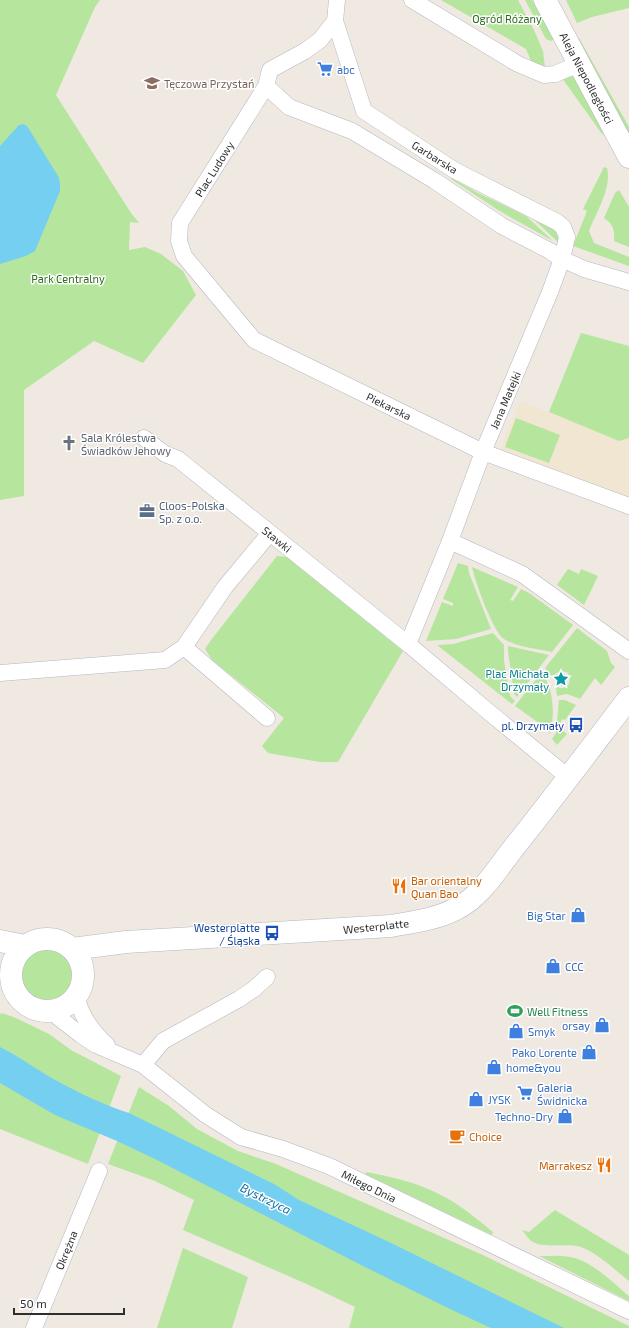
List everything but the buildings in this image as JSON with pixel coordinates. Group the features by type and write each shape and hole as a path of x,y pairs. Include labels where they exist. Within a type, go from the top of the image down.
{"street":[{"path":"335,21 337,0"},
{"path":"412,0 518,64 544,75 555,74 579,64"},
{"name":"Aleja Niepodległości","path":"545,0 629,156"},
{"name":"Plac Ludowy","path":"184,256 179,241 180,223 266,86 270,70 305,51 320,40 335,21"},
{"name":"Garbarska","path":"335,21 364,111 454,170 557,222 563,227 567,237 562,259"},
{"name":"Garbarska","path":"266,86 290,107 352,131 435,181 502,226 550,251 562,259 584,269 629,282"},
{"name":"Piekarska","path":"184,256 254,340 483,452 629,506"},
{"name":"Jana Matejki","path":"450,541 483,452 550,292 562,259"},
{"name":"Stawki","path":"144,438 165,454 178,459 408,644"},
{"path":"0,673 165,660 184,647 225,587 270,533"},
{"path":"568,777 408,644 450,541 522,574 629,651"},
{"path":"184,647 267,718"},
{"name":"Westerplatte","path":"72,949 126,942 392,926 428,919 456,909 480,890 527,832 568,777 626,710"},
{"path":"41,939 49,939 66,944 72,949 79,959 83,972 80,988 76,996 65,1006 50,1011 37,1010 8,995 11,982 6,967 25,946 41,939"},
{"path":"0,941 25,946"},
{"name":"Westerplatte","path":"83,972 101,960 141,942"},
{"path":"143,1065 163,1041 239,999 254,989 267,977"},
{"name":"Miłego Dnia","path":"76,996 78,1005 84,1017 103,1041 116,1052"},
{"name":"Miłego Dnia","path":"50,1011 96,1045 116,1052 143,1065 206,1115 241,1137 283,1149 329,1166 629,1311"},
{"name":"Okrężna","path":"34,1328 99,1171"}],"shaded area":[{"path":"520,401 615,439 629,405 629,504 499,453"}],"green space":[{"name":"Park Centralny","path":"0,0 100,0 95,7 56,95 131,213 139,223 130,222 129,250 145,247 161,254 183,271 196,295 143,363 94,341 24,390 24,496 0,500"},
{"name":"Ogród Różany","path":"441,0 518,0 543,51 545,68 531,61 526,49"},
{"path":"525,0 532,0 554,39 551,41 546,39"},
{"path":"566,0 629,0 629,8 592,17 577,23"},
{"path":"576,37 579,38 629,127 629,137"},
{"path":"569,76 574,77 604,133 602,134 562,78"},
{"path":"604,167 607,168 607,184 589,231 594,243 629,257 629,266 573,246 587,211 583,209"},
{"path":"452,178 476,192 526,216 553,241 498,210 451,179"},
{"path":"619,190 629,207 629,247 614,241 613,228 604,218 615,193"},
{"path":"527,213 558,228 560,244"},
{"path":"581,333 629,346 629,438 619,441 549,412"},
{"path":"516,418 560,435 549,463 505,447"},
{"path":"277,556 287,557 403,651 338,762 320,762 268,753 262,746 284,718 212,660 205,649"},
{"path":"458,563 468,566 469,573 491,629 456,639 426,641 442,602 453,606 453,603 443,599"},
{"path":"472,567 518,587 510,600 513,601 521,589 529,593 573,625 552,652 515,644 504,639 495,627 485,606"},
{"path":"568,569 579,574 581,569 598,576 584,605 557,585"},
{"path":"577,628 607,651 611,663 615,667 601,685 595,678 580,699 567,694 557,696 556,687 563,688 568,686 570,680 568,673 559,672 552,677 545,668"},
{"path":"493,633 504,645 504,661 510,696 515,701 512,704 437,645 453,644"},
{"path":"508,646 549,655 517,697 514,694"},
{"path":"542,672 549,687 552,702 553,718 550,734 546,728 515,706"},
{"path":"559,700 565,700 576,705 565,720 562,719 559,728 567,734 557,745 552,739 556,733"},
{"path":"47,950 61,954 68,961 72,975 68,989 61,996 47,1000 33,996 26,989 22,975 26,961 33,954"},
{"path":"2,1013 49,1034 71,1050 121,1076 88,1164 0,1129 0,1014"},
{"path":"139,1087 169,1106 197,1129 238,1151 276,1164 485,1256 629,1326 629,1328 349,1328 355,1307 309,1285 183,1230 194,1200 155,1181 108,1164"},
{"path":"367,1172 412,1183 437,1193 452,1201 473,1216 493,1232 492,1235 365,1174"},
{"path":"555,1210 629,1255 629,1281 600,1258 581,1247 568,1245 541,1245 530,1240 522,1230 529,1232"},
{"path":"183,1248 248,1277 232,1328 157,1328"},
{"path":"539,1256 566,1256 578,1259 594,1267 629,1296 629,1301"}],"water":[{"path":"23,124 27,126 58,176 60,191 35,251 26,256 0,264 0,146 19,125"},
{"name":"Bystrzyca","path":"0,1047 50,1077 79,1092 108,1106 129,1113 274,1184 299,1200 389,1242 564,1328 491,1328 363,1266 159,1161 117,1141 55,1115 0,1083"}],"place":[{"name":"abc","path":"325,69"},
{"name":"Tęczowa Przystań","path":"152,83"},
{"name":"Sala Królestwa Świadków Jehowy","path":"69,443"},
{"name":"Cloos-Polska Sp. z o.o.","path":"147,511"},
{"name":"Plac Michała Drzymały","path":"561,679"},
{"name":"pl. Drzymały","path":"576,725"},
{"name":"Bar orientalny Quan Bao","path":"399,886"},
{"name":"Big Star","path":"578,915"},
{"name":"Westerplatte / Śląska","path":"272,933"},
{"name":"CCC","path":"553,966"},
{"name":"Well Fitness","path":"515,1011"},
{"name":"orsay","path":"602,1025"},
{"name":"Smyk","path":"516,1031"},
{"name":"Pako Lorente","path":"589,1052"},
{"name":"home&you","path":"494,1067"},
{"name":"Galeria Świdnicka","path":"525,1093"},
{"name":"JYSK","path":"476,1099"},
{"name":"Techno-Dry","path":"565,1116"},
{"name":"Choice","path":"457,1136"},
{"name":"Marrakesz","path":"604,1165"}]}
